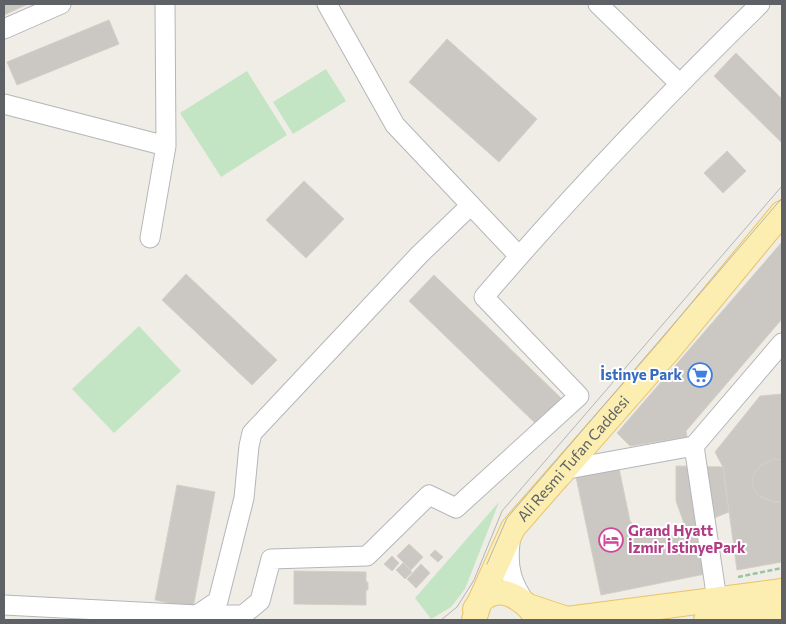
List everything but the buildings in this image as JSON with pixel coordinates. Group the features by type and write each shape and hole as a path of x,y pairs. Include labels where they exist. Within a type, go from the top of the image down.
{"main road":[{"name":"Ali Resmi Tufan Caddesi","path":"474,614 514,528 668,350 782,213"},
{"path":"711,610 782,591"},
{"path":"474,614 488,595 496,593 507,594 517,598 533,613 567,619 711,610 782,608"}],"lane":[{"path":"4,29 61,4"},
{"path":"150,238 166,146 166,4"},
{"path":"327,4 395,124 520,256"},
{"path":"598,4 679,83"},
{"path":"4,605 197,615 243,615 260,601 271,559 367,556 429,495 456,508 579,396 484,297 589,178 679,83 760,4"},
{"path":"4,104 166,146"},
{"path":"197,615 218,601 244,498 252,434 420,254 471,205"},
{"path":"533,613 514,584 508,566 510,544 515,530 568,469 694,446 782,343"},
{"path":"694,446 711,610"}],"green space":[{"path":"326,69 346,101 293,134 273,102"},
{"path":"247,71 287,135 221,177 180,113"},
{"path":"139,326 181,371 114,433 72,389"},
{"path":"499,502 465,589 451,607 431,619 415,598"}],"tram line":[{"path":"441,620 457,607 474,580 502,511 782,186"},
{"path":"487,564 507,518 782,198"}],"place":[{"name":"İstinye Park","path":"700,375"},
{"name":"Grand Hyatt İzmir İstinyePark","path":"611,540"}]}
